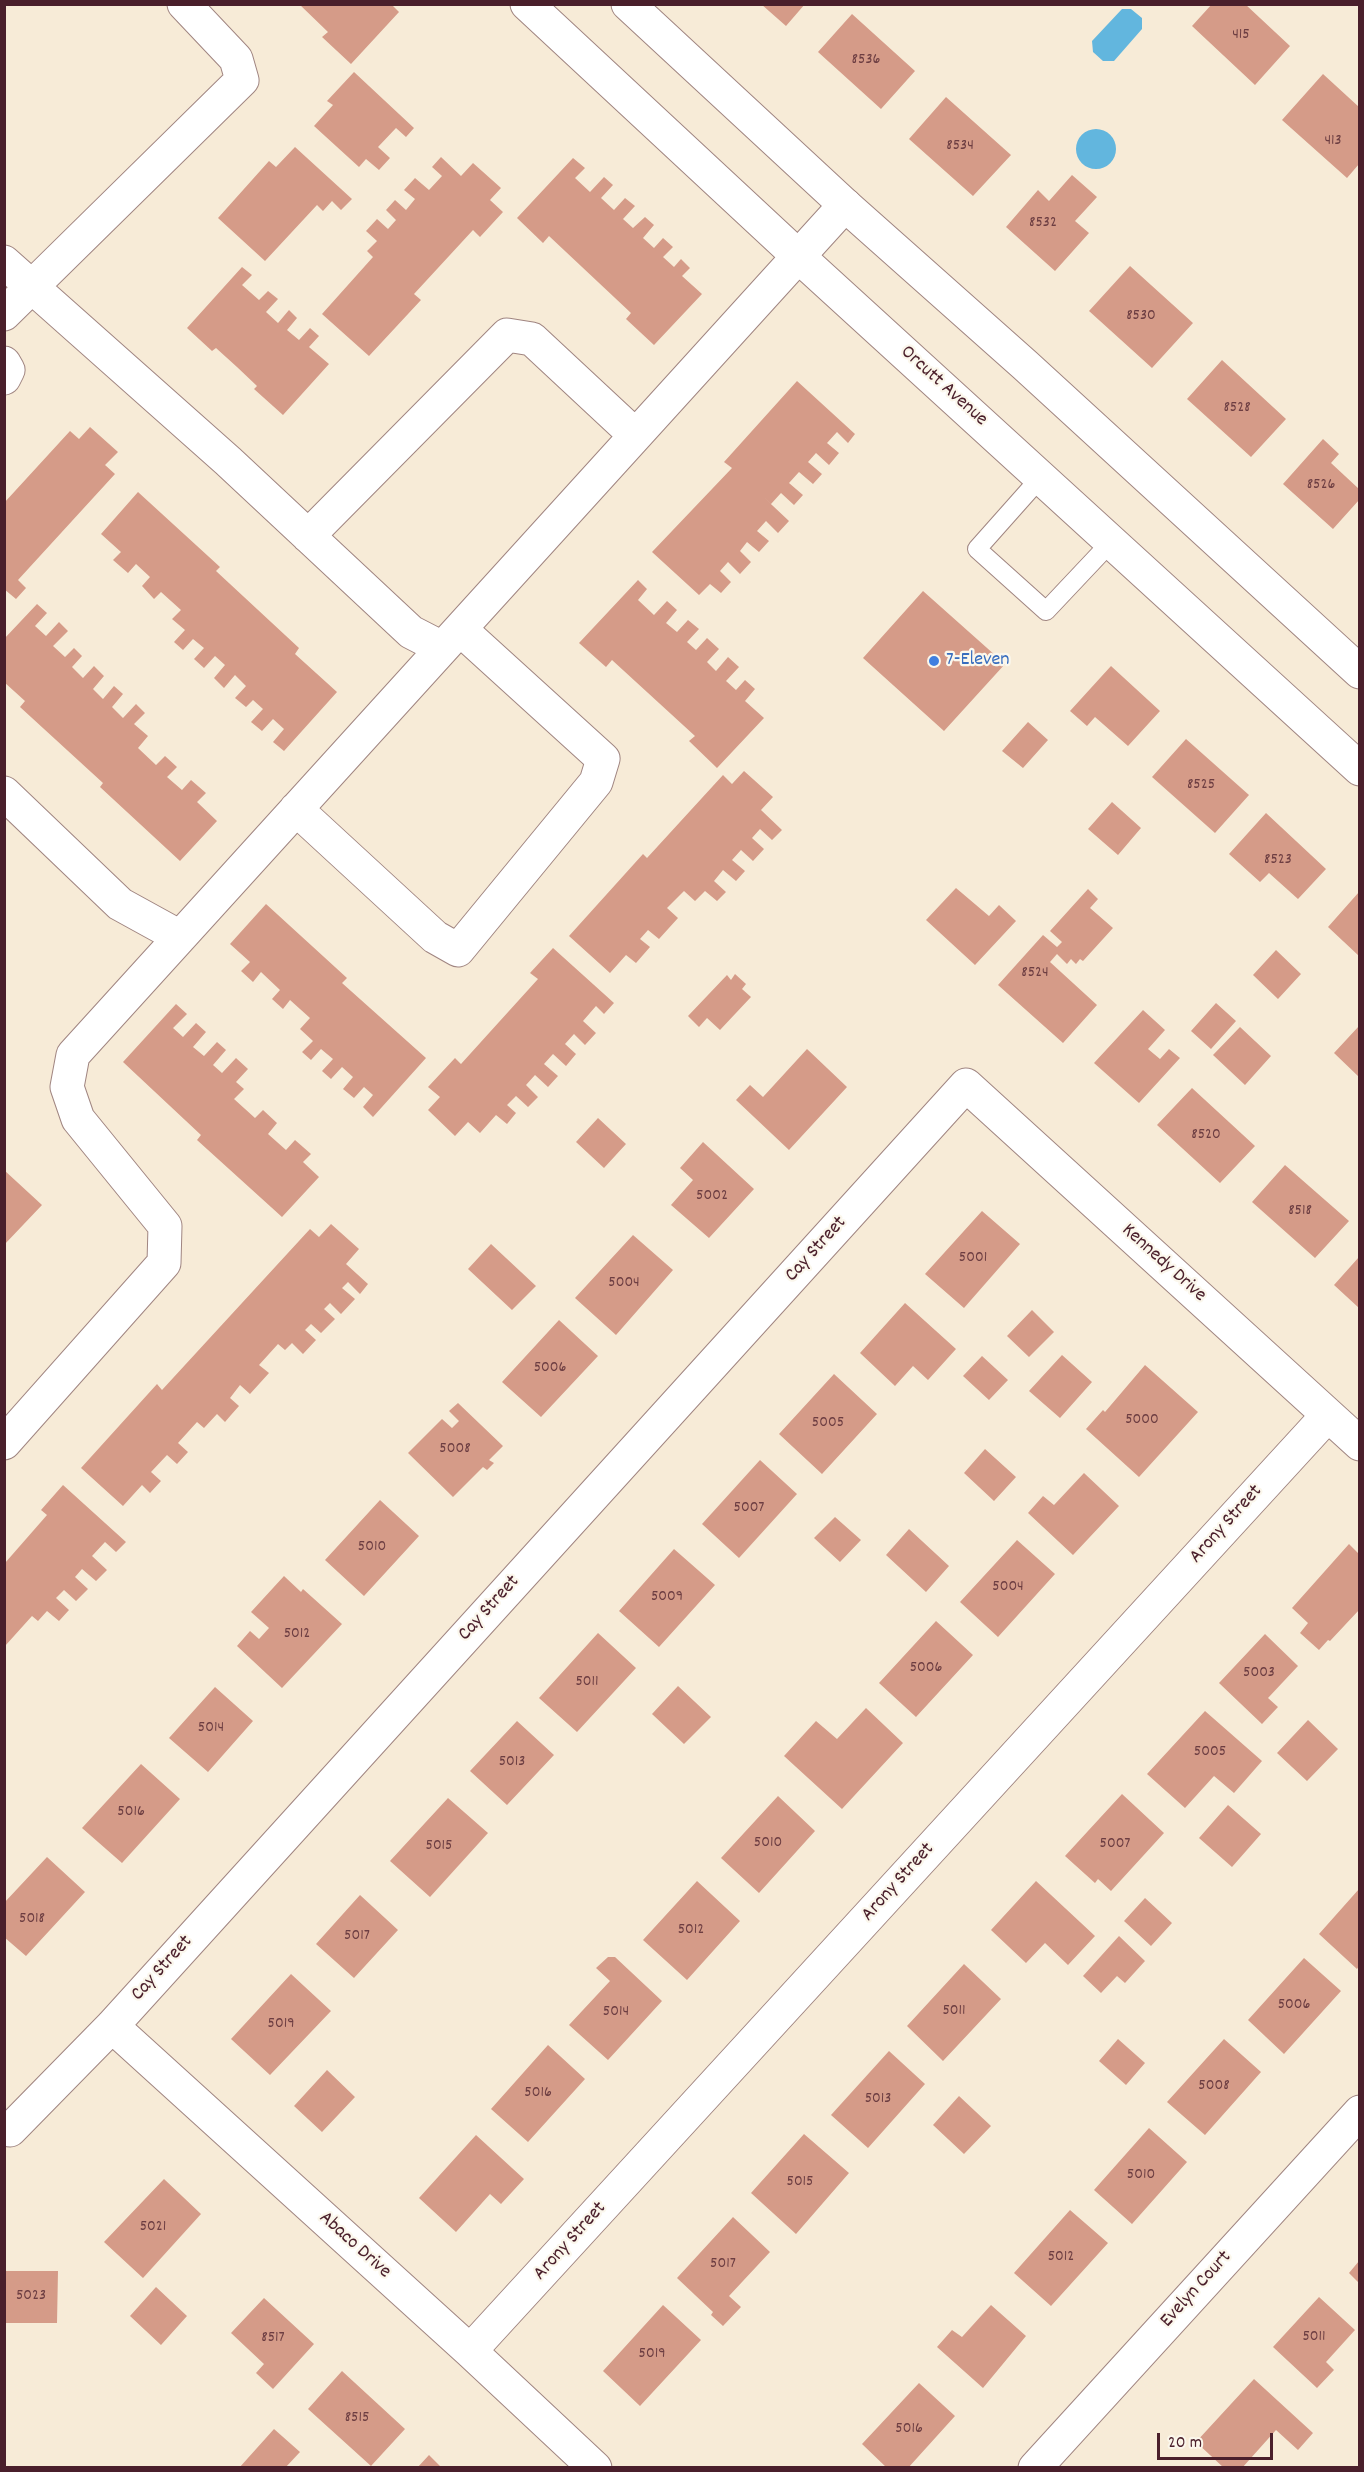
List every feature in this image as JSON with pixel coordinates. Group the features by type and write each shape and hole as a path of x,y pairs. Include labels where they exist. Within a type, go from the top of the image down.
{"street":[{"path":"4,314 242,80 236,59 184,4"},
{"name":"Orcutt Avenue","path":"527,4 798,256 1359,769"},
{"path":"628,4 845,205 1025,364 1359,672"},
{"path":"4,1443 164,1263 165,1226 78,1119 67,1087 73,1055 845,205"},
{"path":"4,262 228,461 411,632 451,639 603,759 596,782 458,950 435,938 296,809"},
{"path":"308,536 507,335 532,339 635,435"},
{"path":"4,363 8,370 4,378"},
{"path":"4,793 120,904 180,937"},
{"name":"Kennedy Drive","path":"966,1085 1359,1444"},
{"name":"Cay Street","path":"10,2130 112,2026 966,1085"},
{"name":"Arony Street","path":"470,2351 1328,1415"},
{"name":"Abaco Drive","path":"112,2026 470,2351 595,2468"},
{"name":"Evelyn Court","path":"1035,2468 1359,2112"}],"lane":[{"path":"1041,477 977,549 1046,610 1112,541"}],"water":[{"path":"1122,9 1131,9 1142,18 1142,29 1114,61 1103,61 1093,52 1092,41"},
{"path":"1096,129 1104,130 1110,135 1115,141 1115,157 1110,163 1104,168 1096,169 1088,168 1082,163 1077,157 1076,149 1077,141 1082,135 1088,130"}],"building":[{"path":"299,4 391,4 399,12 351,64 322,37 328,32"},
{"path":"761,4 805,4 786,26"},
{"path":"1212,4 1245,4 1290,46 1255,85 1192,26"},
{"path":"852,14 915,71 881,109 818,52"},
{"path":"354,72 414,128 406,137 396,128 378,147 390,158 379,170 366,159 359,167 314,126 333,105 327,101"},
{"path":"1323,74 1359,107 1359,164 1347,178 1282,120"},
{"path":"946,97 1011,155 973,196 909,139"},
{"path":"295,147 352,199 341,210 332,201 323,211 317,205 265,261 218,218 269,161 276,167"},
{"path":"441,157 461,176 473,163 501,188 490,200 503,212 480,237 473,230 414,294 421,300 369,356 322,314 373,257 367,251 377,241 366,231 377,219 388,229 396,220 386,210 395,200 406,210 415,199 404,190 415,178 429,190 442,176 432,167"},
{"path":"573,158 585,168 575,178 590,192 604,177 613,185 601,198 614,210 625,198 635,206 623,219 633,228 645,217 654,225 643,238 654,248 663,238 673,247 663,257 674,267 681,259 690,268 682,276 702,294 654,345 626,319 631,313 549,236 543,243 517,218"},
{"path":"1072,175 1097,197 1075,221 1089,233 1055,271 1006,227 1038,190 1049,201"},
{"path":"1130,266 1193,323 1152,368 1089,311"},
{"path":"242,267 252,275 242,285 259,300 268,291 278,299 266,312 278,323 289,310 297,318 287,330 299,340 310,328 319,336 309,347 329,364 283,415 254,389 257,386 237,367 216,348 212,351 187,328"},
{"path":"1222,360 1286,419 1251,457 1187,399"},
{"path":"797,381 855,434 848,443 837,432 827,443 839,453 829,465 816,453 808,462 822,474 813,484 799,472 789,483 803,495 794,505 781,493 771,504 756,490 789,521 778,533 766,521 757,531 769,541 759,552 747,542 740,551 751,562 740,574 728,562 720,571 731,582 721,593 710,584 699,595 652,552 732,468 724,462"},
{"path":"90,427 118,452 105,465 115,474 18,580 26,588 16,599 4,589 4,503 70,431 79,439"},
{"path":"1323,439 1339,454 1331,463 1359,489 1359,500 1333,529 1283,484"},
{"path":"138,492 220,567 216,571 299,648 295,654 337,692 284,751 273,742 284,729 273,719 262,731 251,722 263,709 253,700 246,707 235,698 246,686 235,675 224,688 214,678 225,665 215,656 204,668 194,659 204,648 193,639 183,650 174,642 185,630 172,619 181,610 161,592 154,599 142,586 150,577 136,564 128,573 113,560 121,552 101,534"},
{"path":"638,580 647,589 638,600 654,615 667,601 677,610 666,623 677,632 688,620 699,629 687,642 696,650 707,638 719,649 707,662 716,671 728,657 739,667 726,681 736,690 745,680 755,689 745,701 764,718 717,768 689,741 695,736 612,660 606,667 579,643"},
{"name":"7-Eleven","path":"923,591 1005,664 944,731 863,658"},
{"path":"37,604 47,613 35,626 46,636 59,622 68,631 53,646 65,657 74,648 82,656 72,667 83,678 94,666 104,676 93,689 103,699 114,686 123,694 112,707 123,718 136,704 145,713 134,724 148,736 138,748 156,765 165,756 177,767 167,777 182,790 191,780 206,793 197,802 217,821 180,861 100,787 103,783 20,707 25,701 4,682 4,639"},
{"path":"1111,666 1160,711 1128,746 1095,717 1087,726 1070,711"},
{"path":"1028,722 1048,740 1023,768 1002,751"},
{"path":"1186,739 1249,795 1215,833 1152,777"},
{"path":"744,771 773,797 761,810 782,830 772,840 760,829 752,838 764,849 753,861 741,850 732,860 745,871 736,881 723,870 714,881 726,892 717,901 705,891 695,901 684,891 667,908 678,918 659,939 648,930 640,939 650,947 636,963 626,955 610,973 569,936 643,854 647,858 723,775 732,784"},
{"path":"1112,802 1141,828 1118,855 1088,829"},
{"path":"1266,813 1326,869 1298,899 1269,873 1260,882 1229,854"},
{"path":"956,888 989,916 999,905 1016,921 975,965 926,920"},
{"path":"1088,889 1098,899 1090,908 1113,928 1083,961 1080,959 1076,964 1071,959 1067,964 1057,954 1050,962 1097,1005 1063,1043 998,985 1043,935 1057,947 1062,942 1050,931"},
{"path":"1359,892 1359,956 1328,927"},
{"path":"266,904 347,978 342,983 426,1058 373,1117 363,1107 373,1095 364,1087 354,1098 343,1089 353,1077 342,1067 331,1079 322,1071 333,1059 321,1049 311,1060 302,1052 313,1041 300,1029 310,1018 290,1000 283,1009 272,999 280,990 261,972 253,982 241,971 250,962 230,944"},
{"path":"553,948 614,1003 604,1014 596,1006 583,1021 596,1033 585,1045 574,1034 565,1044 576,1054 566,1066 553,1054 544,1064 558,1076 548,1087 535,1075 526,1085 538,1097 528,1107 516,1096 507,1105 516,1113 507,1124 496,1115 480,1133 468,1122 455,1136 428,1110 440,1097 428,1087 455,1058 461,1064 538,979 530,973"},
{"path":"1276,950 1301,974 1278,999 1253,975"},
{"path":"735,974 746,984 742,989 751,997 720,1030 707,1018 699,1027 688,1016 727,975 731,980"},
{"path":"1216,1003 1236,1021 1211,1049 1191,1031"},
{"path":"176,1004 187,1014 173,1028 183,1037 196,1023 206,1032 193,1047 204,1056 217,1042 226,1050 213,1065 222,1073 236,1058 248,1069 236,1082 244,1089 234,1099 255,1118 263,1110 277,1123 268,1134 286,1150 295,1140 311,1154 303,1162 319,1177 282,1217 197,1140 201,1135 123,1062"},
{"path":"1143,1010 1165,1030 1148,1049 1160,1059 1169,1049 1180,1058 1139,1103 1094,1063"},
{"path":"1359,1026 1359,1077 1334,1053"},
{"path":"1240,1027 1271,1056 1245,1085 1213,1055"},
{"path":"807,1049 847,1087 789,1150 736,1100 750,1085 763,1097"},
{"path":"1192,1088 1255,1146 1220,1183 1157,1125"},
{"path":"598,1118 626,1144 604,1168 576,1142"},
{"path":"703,1142 754,1189 709,1238 671,1205 693,1180 680,1168"},
{"path":"1285,1165 1349,1221 1315,1258 1252,1202"},
{"path":"4,1170 42,1205 4,1245"},
{"path":"982,1211 1020,1244 964,1308 925,1274"},
{"path":"331,1224 359,1249 346,1264 368,1284 360,1294 348,1282 342,1288 355,1299 341,1314 330,1303 324,1309 335,1319 321,1333 311,1324 305,1330 316,1340 303,1354 292,1343 285,1350 278,1344 259,1365 269,1373 250,1394 240,1385 230,1398 239,1406 225,1422 217,1414 204,1428 197,1422 178,1443 188,1452 177,1464 167,1455 151,1472 161,1481 150,1493 142,1485 123,1506 81,1468 157,1384 162,1390 310,1229 319,1237"},
{"path":"633,1235 673,1270 616,1335 575,1298"},
{"path":"491,1244 536,1286 512,1310 468,1269"},
{"path":"1359,1257 1359,1308 1334,1285"},
{"path":"905,1303 956,1349 928,1380 913,1366 895,1386 860,1353"},
{"path":"1032,1310 1054,1332 1029,1357 1007,1336"},
{"path":"559,1320 598,1356 541,1417 502,1382"},
{"path":"1062,1355 1092,1382 1060,1418 1029,1391"},
{"path":"982,1356 1008,1380 989,1400 963,1376"},
{"path":"1145,1365 1198,1412 1139,1477 1086,1429 1103,1410 1105,1412"},
{"path":"834,1374 877,1414 822,1474 779,1434"},
{"path":"458,1403 503,1446 489,1460 494,1463 487,1470 483,1467 453,1497 408,1453 442,1419 452,1428 459,1421 449,1411"},
{"path":"985,1449 1016,1477 994,1501 964,1473"},
{"path":"760,1460 797,1494 739,1558 702,1524"},
{"path":"1084,1473 1119,1506 1073,1555 1028,1513 1043,1496 1054,1505"},
{"path":"63,1485 126,1542 116,1552 105,1542 92,1556 107,1570 96,1581 82,1569 75,1577 88,1589 76,1601 64,1590 56,1598 69,1610 59,1621 47,1611 38,1621 32,1616 5,1646 5,1563 47,1515 41,1510"},
{"path":"380,1500 419,1536 364,1596 325,1560"},
{"path":"835,1517 861,1540 840,1562 814,1538"},
{"path":"909,1529 949,1566 926,1592 886,1555"},
{"path":"1017,1540 1055,1574 998,1637 960,1602"},
{"path":"1349,1544 1359,1554 1359,1610 1319,1650 1300,1633 1308,1623 1292,1608"},
{"path":"674,1549 715,1585 659,1647 619,1611"},
{"path":"284,1576 301,1592 303,1589 342,1624 282,1688 237,1646 250,1631 259,1639 269,1628 251,1612"},
{"path":"936,1621 973,1655 916,1717 879,1683"},
{"path":"598,1633 636,1668 577,1732 539,1698"},
{"path":"1265,1634 1298,1666 1268,1698 1278,1707 1262,1724 1219,1683"},
{"path":"678,1686 711,1717 684,1744 652,1714"},
{"path":"215,1687 253,1721 208,1772 169,1738"},
{"path":"866,1708 903,1743 842,1809 784,1756 816,1721 837,1739"},
{"path":"1205,1711 1262,1761 1234,1793 1214,1776 1185,1808 1147,1774"},
{"path":"1308,1720 1338,1749 1307,1781 1277,1753"},
{"path":"517,1721 554,1755 507,1805 470,1771"},
{"path":"141,1764 180,1799 122,1863 82,1828"},
{"path":"1122,1794 1164,1833 1111,1891 1098,1879 1095,1883 1065,1856"},
{"path":"778,1796 815,1831 759,1893 721,1858"},
{"path":"448,1798 488,1833 430,1897 390,1861"},
{"path":"1228,1805 1261,1834 1232,1867 1199,1838"},
{"path":"47,1857 85,1892 26,1956 4,1937 4,1903"},
{"path":"697,1881 740,1921 687,1980 643,1940"},
{"path":"1036,1881 1095,1936 1068,1965 1045,1943 1026,1963 991,1930"},
{"path":"1359,1889 1359,1966 1357,1969 1319,1934"},
{"path":"360,1895 398,1930 354,1978 316,1944"},
{"path":"1145,1898 1172,1923 1151,1946 1124,1921"},
{"path":"1119,1936 1145,1961 1125,1983 1117,1976 1101,1993 1083,1976"},
{"path":"608,1957 615,1957 662,2001 608,2060 569,2025 610,1981 596,1968"},
{"path":"1304,1958 1341,1991 1284,2054 1248,2020"},
{"path":"964,1964 1001,1999 943,2061 907,2026"},
{"path":"291,1974 331,2011 270,2075 231,2039"},
{"path":"1118,2039 1145,2063 1126,2085 1099,2061"},
{"path":"1224,2039 1261,2072 1205,2135 1167,2102"},
{"path":"548,2045 585,2079 528,2142 491,2109"},
{"path":"889,2051 925,2084 868,2148 831,2115"},
{"path":"327,2070 355,2097 322,2132 294,2106"},
{"path":"959,2096 991,2126 964,2154 933,2125"},
{"path":"1149,2128 1187,2162 1132,2224 1094,2190"},
{"path":"804,2134 849,2173 796,2234 751,2193"},
{"path":"476,2135 524,2179 501,2204 490,2194 456,2232 419,2198"},
{"path":"164,2179 201,2214 143,2278 104,2242"},
{"path":"1070,2210 1108,2243 1051,2306 1014,2273"},
{"path":"733,2217 770,2252 729,2296 741,2307 723,2326 711,2315 713,2312 677,2278"},
{"path":"1359,2261 1359,2283 1349,2273"},
{"path":"4,2271 58,2271 57,2323 4,2323"},
{"path":"156,2287 187,2316 161,2345 130,2316"},
{"path":"1319,2297 1355,2330 1326,2362 1334,2370 1317,2388 1273,2347"},
{"path":"264,2298 314,2344 273,2389 256,2373 264,2364 231,2333"},
{"path":"663,2305 701,2340 640,2406 603,2371"},
{"path":"991,2305 1026,2336 983,2388 937,2347 952,2330 962,2337"},
{"path":"342,2371 405,2429 371,2466 308,2409"},
{"path":"1254,2379 1313,2433 1298,2450 1276,2430 1242,2468 1224,2468 1196,2442"},
{"path":"919,2383 955,2416 908,2468 887,2468 862,2444"},
{"path":"274,2429 300,2452 285,2468 239,2468"},
{"path":"429,2455 442,2468 417,2468"}],"place":[{"name":"7-Eleven","path":"934,661"}]}
